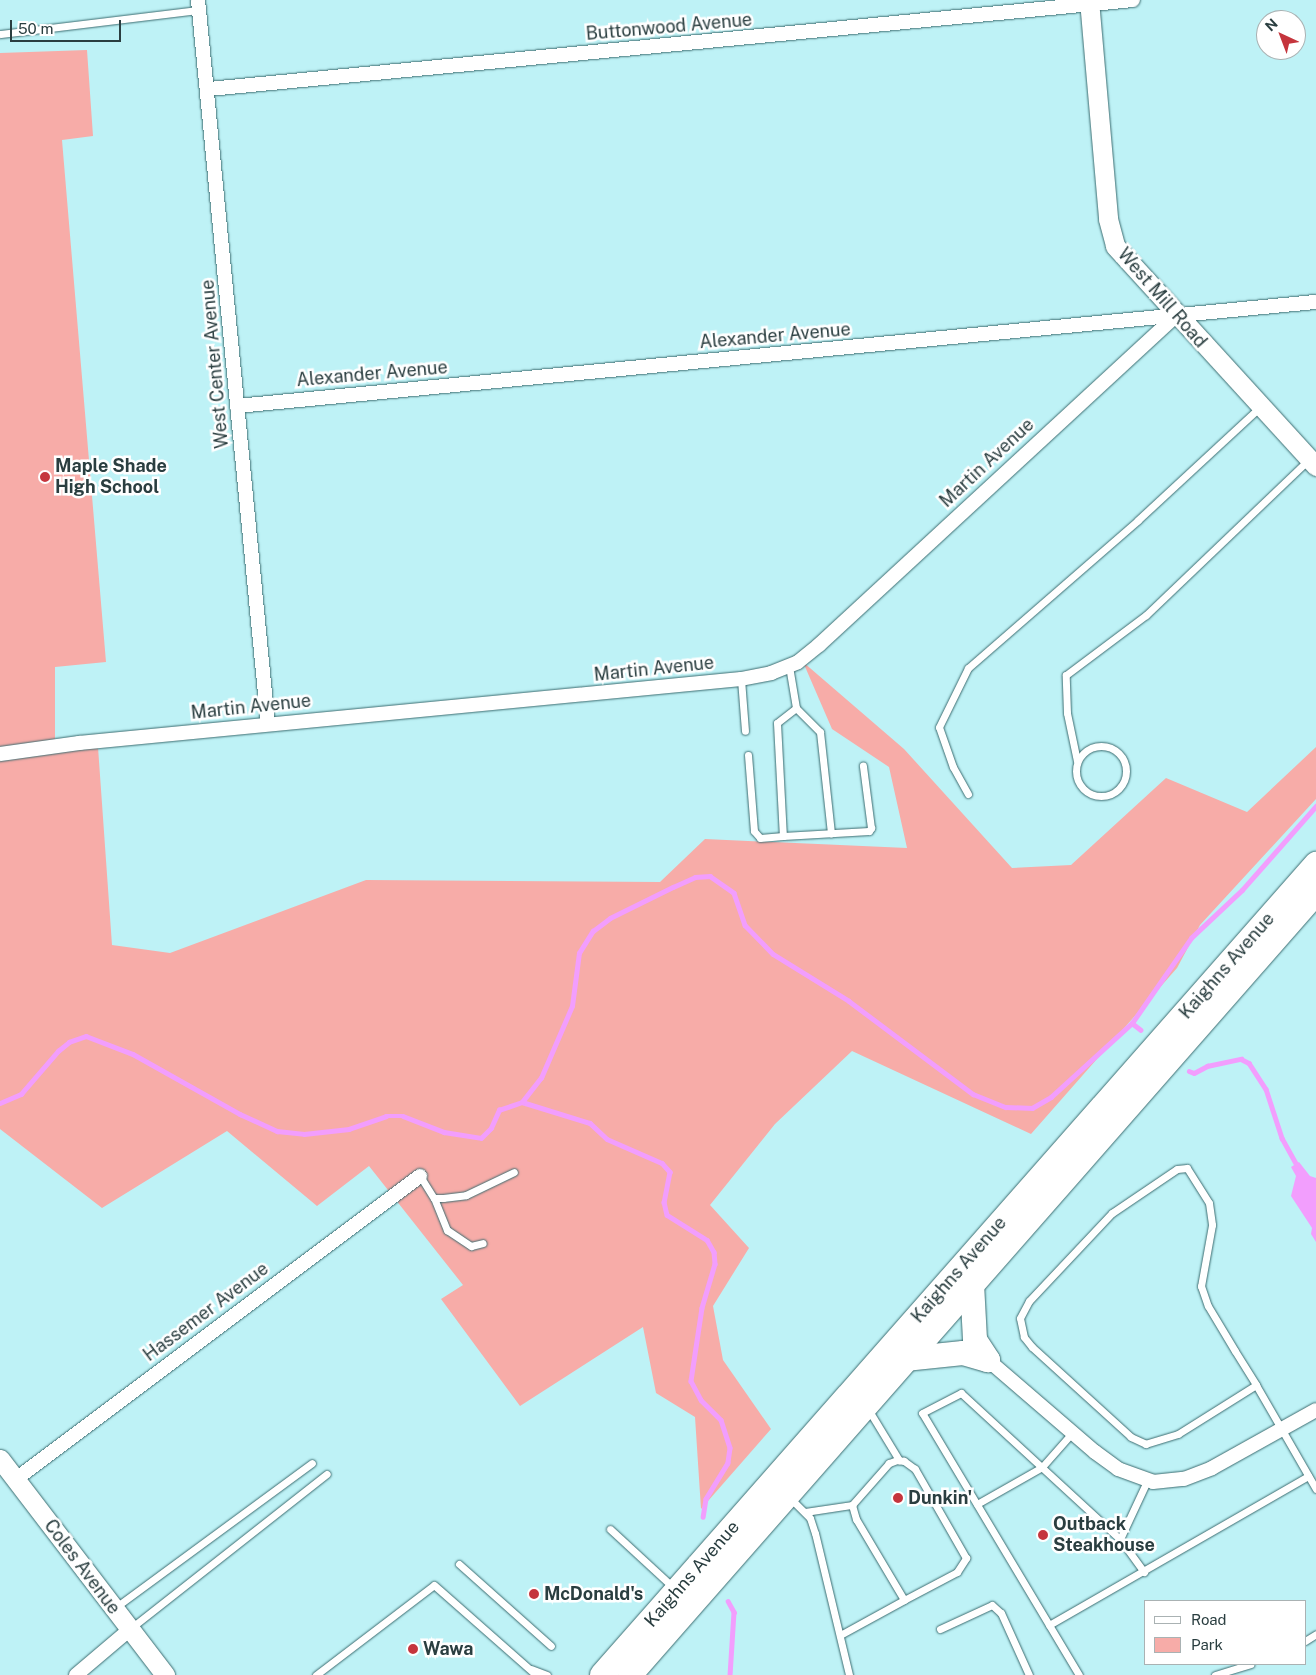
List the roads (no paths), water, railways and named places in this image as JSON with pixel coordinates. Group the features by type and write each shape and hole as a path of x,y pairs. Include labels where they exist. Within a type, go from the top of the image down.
{"highway":[{"name":"Kaighns Avenue","path":"602,1675 1316,864"},
{"name":"Kaighns Avenue","path":"630,1675 786,1494 1316,893"},
{"path":"972,1284 975,1340 988,1360"},
{"path":"905,1360 963,1353 988,1360"}],"street":[{"name":"Buttonwood Avenue","path":"209,89 1089,2 1133,0"},
{"name":"West Mill Road","path":"1089,2 1112,237 1125,260 1313,462"},
{"name":"West Center Avenue","path":"198,5 209,89 268,724"},
{"name":"Alexander Avenue","path":"237,406 1316,302"},
{"name":"Martin Avenue","path":"0,754 268,724 741,679 789,666 819,645 1176,315"},
{"name":"Hassemer Avenue","path":"16,1479 420,1176"},
{"path":"988,1360 1072,1433 1118,1469 1147,1481 1168,1482 1191,1476 1282,1430 1316,1410"},
{"name":"Coles Avenue","path":"0,1459 164,1675"},
{"path":"76,1675 129,1630"}],"lane":[{"path":"0,34 198,5"},
{"path":"968,794 953,768 939,727 968,668 1138,520 1260,406"},
{"path":"1077,760 1089,748 1105,746 1120,754 1124,761 1125,778 1116,791 1108,795 1092,794 1079,784 1075,768 1077,760 1067,713 1066,675 1146,614 1313,462"},
{"path":"789,666 796,708 820,732 831,833"},
{"path":"741,679 744,731"},
{"path":"783,836 777,724 796,708"},
{"path":"748,756 754,832 760,838 871,828 863,766"},
{"path":"1256,1385 1178,1434 1146,1444 1131,1437 1032,1347 1024,1337 1020,1318 1030,1301 1112,1213 1177,1169 1187,1168 1209,1203 1212,1225 1201,1286 1208,1306 1256,1385 1316,1489"},
{"path":"434,1198 466,1195 514,1172"},
{"path":"420,1176 434,1198 447,1230 471,1246 483,1242"},
{"path":"1079,1675 922,1413 961,1394 1120,1539 1144,1572"},
{"path":"842,1634 957,1572 966,1558 915,1469 899,1460 865,1404"},
{"path":"977,1504 1042,1467 1072,1433"},
{"path":"805,1512 852,1505 889,1463 899,1460"},
{"path":"113,1609 312,1463"},
{"path":"129,1630 327,1474"},
{"path":"1049,1625 1308,1476"},
{"path":"1120,1539 1147,1481"},
{"path":"786,1494 805,1512 815,1533 842,1634 849,1675"},
{"path":"852,1505 856,1519 904,1600"},
{"path":"610,1529 677,1590"},
{"path":"459,1564 551,1646"},
{"path":"316,1675 434,1585 534,1672 548,1675"},
{"path":"940,1629 992,1605 1001,1613 1029,1675"},
{"path":"1215,1675 1247,1665"}],"waterway":[{"path":"0,1103 21,1094 58,1051 69,1042 86,1036 133,1054 240,1114 277,1131 304,1134 349,1129 386,1116 403,1116 444,1132 481,1138 491,1128 499,1110 522,1102 541,1078 572,1006 579,953 593,931 610,918 673,887 695,877 710,876 734,893 745,925 773,954 849,1001 973,1094 1006,1107 1032,1108 1051,1097 1132,1023 1191,938 1242,890 1316,806"},
{"path":"1132,1023 1141,1030"},
{"path":"1189,1071 1194,1073 1207,1066 1241,1059 1249,1063 1266,1089 1282,1138 1299,1169"},
{"path":"522,1102 590,1123 607,1139 662,1163 670,1172 664,1202 667,1215 707,1240 714,1252 715,1264 702,1308 691,1381 701,1400 721,1420 730,1448 728,1463 706,1499 703,1517"},
{"path":"728,1601 734,1612 730,1675"}],"place":[{"name":"Maple Shade High School","path":"45,477"},
{"name":"Dunkin'","path":"898,1498"},
{"name":"Outback Steakhouse","path":"1043,1535"},
{"name":"McDonald's","path":"534,1594"},
{"name":"Wawa","path":"413,1649"}]}
